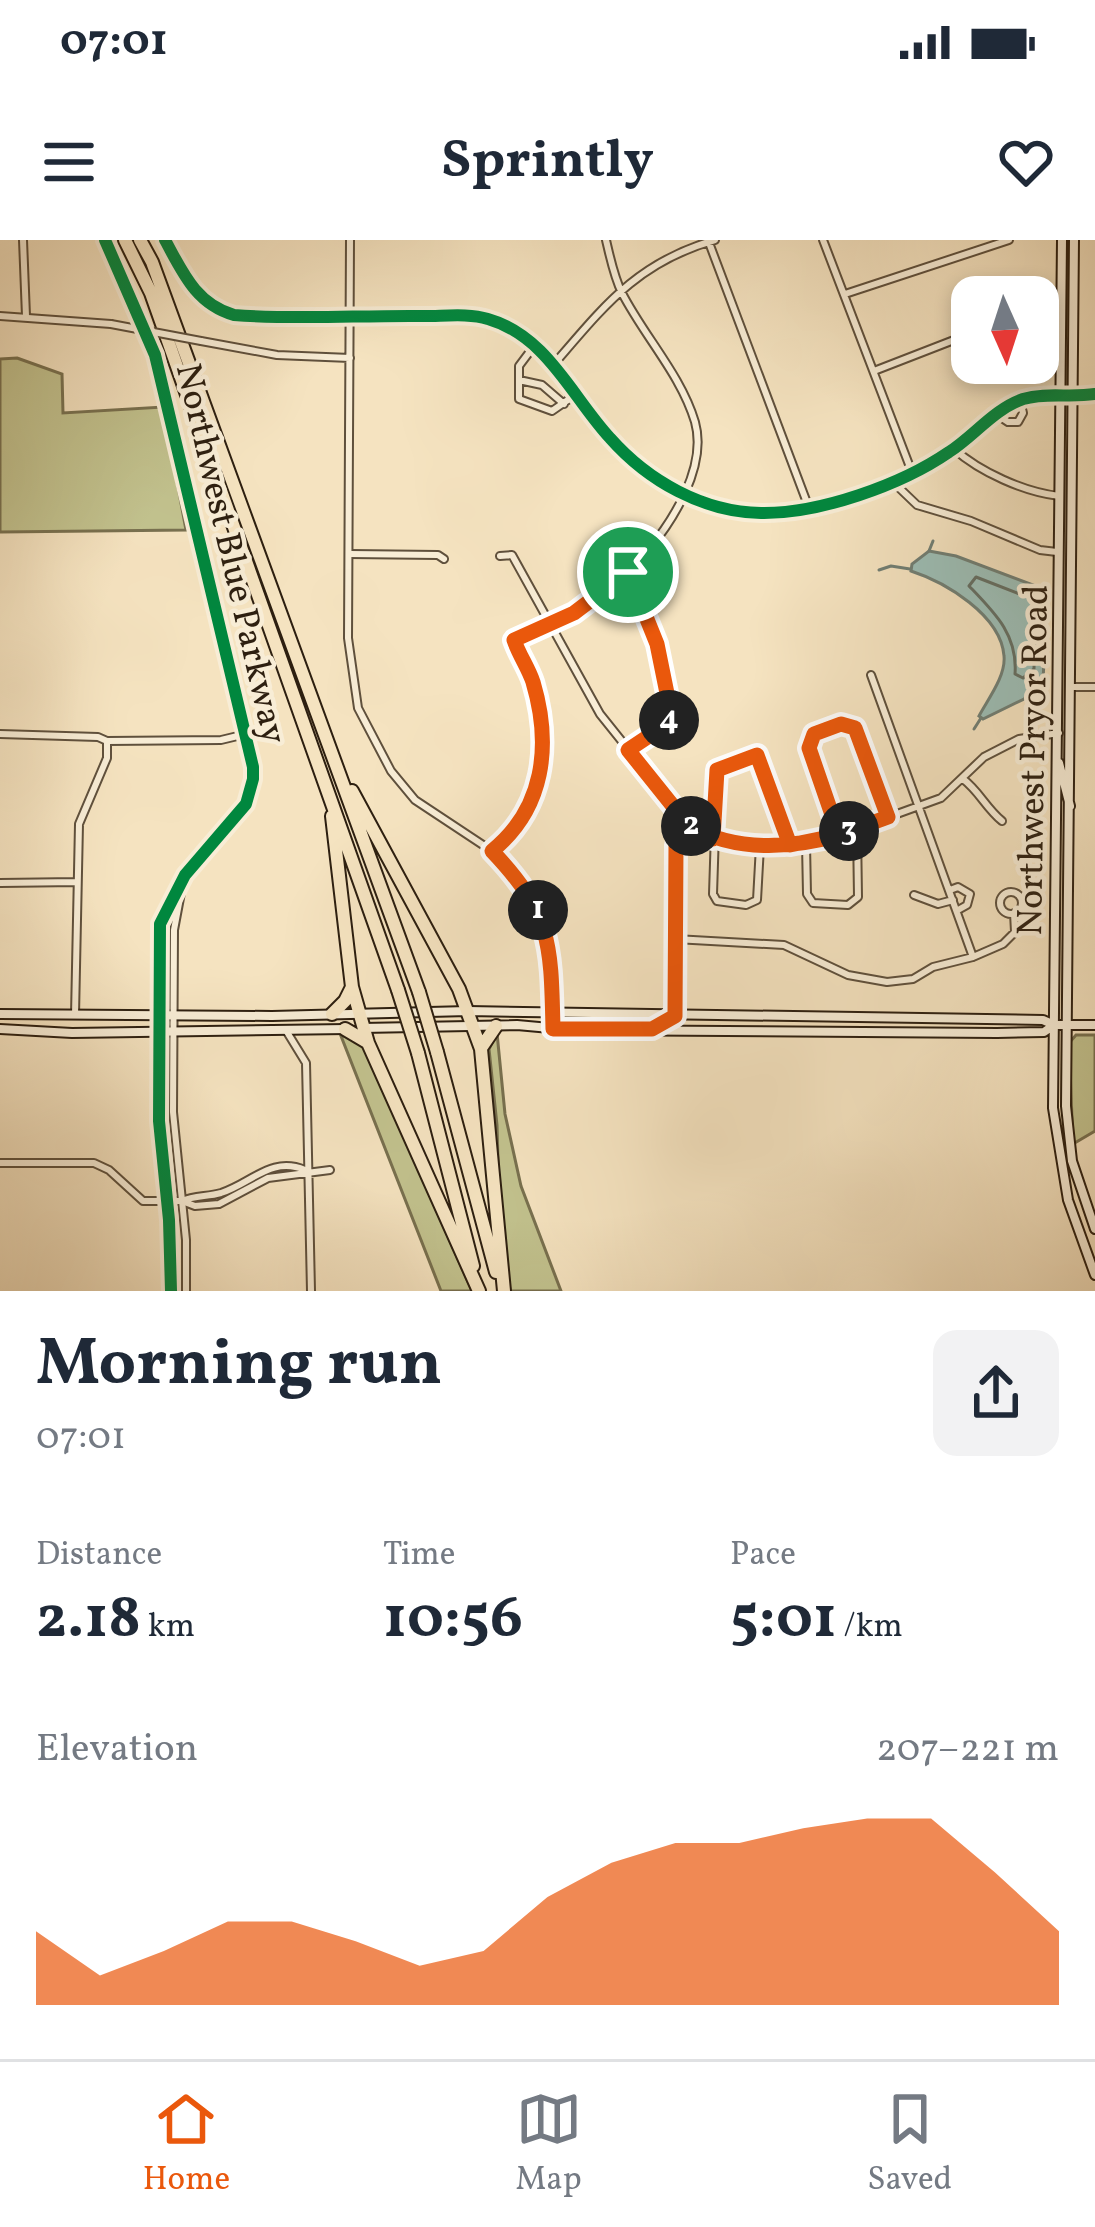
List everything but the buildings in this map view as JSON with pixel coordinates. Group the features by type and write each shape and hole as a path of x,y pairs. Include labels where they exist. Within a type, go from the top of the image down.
{"highway":[{"path":"125,240 151,293 398,990 479,1291"},
{"path":"140,240 419,992 502,1291"},
{"path":"340,769 462,996 481,1049 502,1291"},
{"path":"329,791 359,1012 479,1291"},
{"path":"332,1014 352,987"},
{"path":"462,996 485,1011"},
{"path":"481,1049 496,1026"},
{"path":"345,1029 366,1035"}],"main road":[{"name":"Northwest Pryor Road","path":"1063,240 1071,687 1068,1132 1079,1189 1094,1225"},
{"name":"Northwest Pryor Road","path":"1074,240 1061,496 1054,1025 1057,1145 1068,1200 1095,1275"},
{"path":"1058,762 1070,806"},
{"path":"0,1014 485,1011 1043,1020 1054,1025 1095,1025"},
{"path":"652,1029 675,1016"},
{"path":"907,1032 932,1020"},
{"path":"366,1035 496,1026 1044,1032 1054,1025"},
{"path":"0,1029 158,1033 345,1029"}],"street":[{"path":"23,240 26,316"},
{"name":"Northwest Blue Parkway","path":"105,240 155,355 254,779 246,804 185,875 160,924 159,1121 171,1291"},
{"path":"165,240 187,281 207,303 234,315 489,319 554,364 608,437 637,466 684,495 719,507 758,513 809,508 913,475 1020,400 1095,394"},
{"path":"350,240 349,658 365,729 415,800 492,851 517,877 539,911 550,956 553,1029"},
{"path":"492,851 516,831 538,791 541,770 543,740 536,695 514,640 551,625 628,572 647,554 695,471 696,425 620,289 606,240"},
{"path":"554,364 620,289 656,262 710,240 809,508"},
{"path":"823,240 913,475"},
{"path":"845,294 1009,240"},
{"path":"0,316 111,324 278,355 350,358"},
{"path":"874,371 951,341"},
{"path":"534,346 519,366 519,399 553,411 576,394"},
{"path":"519,380 542,385 565,404"},
{"path":"996,414 1007,422 1018,422 1024,413 1020,400"},
{"path":"954,449 1041,494 1061,496"},
{"path":"893,482 917,506 970,520 1040,550 1061,553"},
{"path":"350,554 437,555 444,559"},
{"path":"500,556 512,555 600,714 689,826 713,839 790,845 839,835 951,792 984,757 1019,739 1058,733"},
{"path":"628,572 657,644 671,713 661,728 628,750"},
{"path":"871,675 973,956"},
{"path":"1071,687 1095,687"},
{"path":"839,835 809,748 814,734 841,724 855,728 888,817"},
{"path":"0,734 98,737 106,742 220,740 246,734"},
{"path":"75,1015 79,824 107,758 106,742"},
{"path":"760,845 759,897 746,905 725,905 712,894 717,770 757,755 790,845"},
{"path":"963,779 1001,821"},
{"path":"675,1016 676,845 689,826"},
{"path":"806,844 807,894 813,903 848,905 858,897 857,828"},
{"name":"Northwest Blue Parkway","path":"185,875 173,930 173,1112 186,1291"},
{"path":"0,883 76,882"},
{"path":"950,890 958,887 970,894 967,905 958,910"},
{"path":"914,896 938,904 953,900"},
{"path":"675,938 784,945 848,975 887,982 913,979 933,967 1003,944 1015,932 1014,913"},
{"path":"286,1032 306,1063 311,1291"},
{"path":"0,1163 94,1163 109,1170 142,1201 167,1202 222,1192 266,1168 294,1165 330,1170"},
{"path":"1079,1228 1094,1225"}],"green space":[{"path":"17,358 62,374 63,413 163,407 186,530 0,532 0,359"},
{"path":"497,1033 505,1114 521,1186 561,1291 510,1291 489,1049"},
{"path":"1076,1035 1095,1035 1095,1131 1073,1144 1069,1043"},
{"path":"341,1036 352,1036 363,1044 472,1291 441,1291"}],"water":[{"path":"929,551 956,556 1041,588 1047,599 1043,681 1024,699 983,719 979,716 1002,671 1001,641 969,602 911,571 912,564"}],"waterway":[{"path":"929,551 933,541"},
{"path":"879,570 891,566 910,569"},
{"path":"974,729 981,718"}],"cycle path":[{"path":"105,240 155,355 253,767 246,804 185,875 160,924 159,1121 171,1291"},
{"path":"165,240 200,295 234,315 465,315 509,327 543,353 596,422 641,468 698,500 739,511 808,509 859,495 930,464 1023,399 1095,394"}],"route":[{"path":"628,572 574,613 514,640 536,695 543,740 541,770 538,791 516,831 492,851 517,877 547,933 553,1029 652,1029 675,1016 676,845 689,826 713,839 736,844 790,845 806,844 839,835 809,748 814,734 841,724 855,728 888,817 839,835 790,845 757,755 717,770 713,839 689,826 628,750 661,728 671,713 657,644 628,572"}]}
